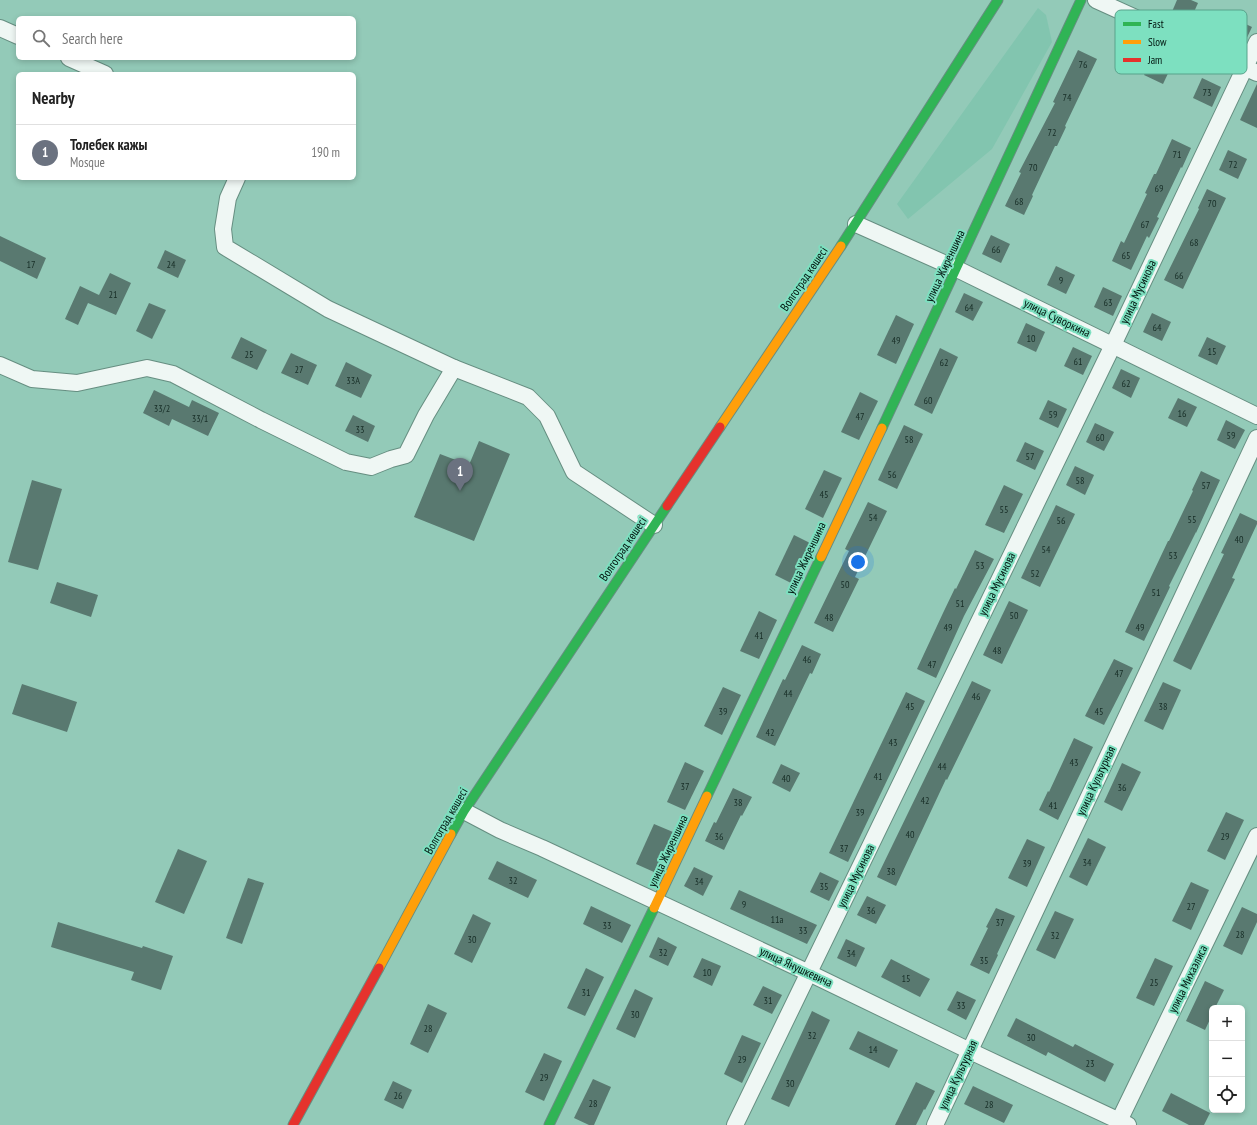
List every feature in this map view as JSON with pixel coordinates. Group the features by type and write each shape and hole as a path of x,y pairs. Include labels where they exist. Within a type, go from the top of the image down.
{"main road":[{"name":"Волгоград көшесі","path":"293,1125 464,811 654,524 856,224 998,0"},
{"name":"улица Жиреншина","path":"549,1125 657,902 957,269 1081,0"}],"street":[{"path":"1096,0 1118,10"},
{"path":"0,28 16,35"},
{"name":"улица Мусинова","path":"735,1125 1113,345 1251,70 1257,42"},
{"path":"73,60 101,72"},
{"path":"236,180 228,198 223,229 225,247 328,310 454,368 528,397 547,416 574,472 654,524"},
{"name":"улица Суворкина","path":"856,224 957,269 1257,416"},
{"path":"0,365 32,379 77,383 148,368 173,374 346,462 371,467 406,455 426,415 454,368"},
{"name":"улица Культурная","path":"935,1125 1257,438"},
{"name":"улица Янушкевича","path":"464,811 500,830 542,848 809,973 970,1051 1124,1123"},
{"name":"улица Михаэлиса","path":"1124,1123 1257,836"}],"green space":[{"path":"1038,8 1046,15 1052,42 992,149 908,219 897,204"}],"building":[{"path":"1177,0 1191,0 1198,3 1195,10 1173,10"},
{"path":"1247,25 1252,27 1247,38"},
{"path":"1078,50 1097,59 1057,146 1055,146 1032,195 1033,196 1024,215 1005,206 1021,173 1019,172 1055,103 1053,102"},
{"path":"1144,74 1168,74 1163,84"},
{"path":"1202,78 1221,87 1212,107 1193,98"},
{"path":"1257,84 1257,128 1240,120"},
{"path":"1172,139 1191,148 1157,217 1159,218 1149,238 1147,236 1131,270 1112,261 1121,241 1124,243 1147,194 1145,193 1154,174 1156,174"},
{"path":"1228,150 1247,159 1238,179 1219,170"},
{"path":"1207,189 1226,198 1183,289 1164,280 1199,209 1198,208"},
{"path":"991,235 1010,244 1001,263 982,254"},
{"path":"0,236 46,258 37,279 0,261"},
{"path":"165,250 186,260 178,278 157,268"},
{"path":"1056,266 1075,275 1066,294 1047,285"},
{"path":"110,273 131,283 116,315 88,303 78,325 65,319 80,286 99,295"},
{"path":"1103,287 1122,296 1113,316 1094,307"},
{"path":"964,293 983,302 973,321 955,312"},
{"path":"149,303 166,310 152,339 136,331"},
{"path":"1152,313 1171,322 1162,341 1143,332"},
{"path":"896,315 914,324 896,364 877,355"},
{"path":"1026,323 1045,332 1036,352 1017,343"},
{"path":"241,337 267,350 257,370 231,358"},
{"path":"1207,337 1226,346 1217,365 1198,356"},
{"path":"1073,347 1092,356 1083,375 1064,366"},
{"path":"940,348 958,357 932,414 914,405"},
{"path":"291,353 317,365 308,385 281,373"},
{"path":"346,362 372,375 361,398 335,386"},
{"path":"1121,369 1140,378 1131,398 1112,388"},
{"path":"154,390 189,407 192,400 219,413 208,436 172,419 169,426 143,413"},
{"path":"860,392 878,401 859,440 841,432"},
{"path":"1178,398 1197,407 1187,427 1168,418"},
{"path":"1048,400 1067,409 1058,428 1039,419"},
{"path":"353,415 375,426 368,442 345,431"},
{"path":"1226,420 1245,430 1235,449 1217,440"},
{"path":"1095,423 1114,432 1104,451 1086,442"},
{"path":"904,425 923,434 897,489 878,480"},
{"path":"479,441 510,454 474,541 414,517 440,454 469,465"},
{"path":"1025,442 1044,451 1035,470 1016,461"},
{"path":"1075,466 1094,475 1085,495 1066,485"},
{"path":"824,470 842,478 823,518 805,509"},
{"path":"1201,471 1220,480 1144,641 1125,632 1193,491 1192,490"},
{"path":"32,480 62,489 38,570 8,562"},
{"path":"1004,485 1023,494 1004,533 985,525"},
{"path":"868,502 887,511 855,577 859,579 833,632 814,623 849,551 845,549"},
{"path":"1056,505 1075,514 1040,587 1021,578"},
{"path":"1240,513 1257,521 1257,524 1232,578 1235,579 1191,670 1173,661 1224,554 1221,553"},
{"path":"794,535 812,544 793,584 775,575"},
{"path":"975,550 994,559 964,616 936,678 917,669 955,588 956,589"},
{"path":"57,582 98,595 91,617 50,603"},
{"path":"1009,601 1028,610 1002,664 983,655"},
{"path":"759,611 777,620 759,659 740,651"},
{"path":"802,645 821,654 812,674 810,673 775,746 756,737 783,679 785,680"},
{"path":"1114,659 1133,668 1104,725 1085,716"},
{"path":"972,681 991,690 947,780 946,779 896,886 877,877"},
{"path":"1163,682 1181,690 1163,730 1144,721"},
{"path":"22,684 77,702 67,732 12,714"},
{"path":"723,687 741,695 722,735 704,726"},
{"path":"906,692 925,701 848,862 829,853"},
{"path":"1074,738 1093,747 1058,820 1039,810"},
{"path":"685,762 704,771 685,810 667,802"},
{"path":"1122,763 1141,772 1122,811 1104,802"},
{"path":"781,764 800,773 790,792 772,783"},
{"path":"733,788 752,797 742,816 741,815 724,850 705,841 714,822 716,823"},
{"path":"1226,812 1244,820 1225,860 1207,851"},
{"path":"654,824 673,832 654,872 636,864"},
{"path":"1088,838 1106,847 1087,886 1069,877"},
{"path":"1027,839 1045,847 1027,887 1008,878"},
{"path":"178,849 207,861 184,914 155,902"},
{"path":"497,861 537,880 528,898 488,879"},
{"path":"694,867 713,876 703,896 684,886"},
{"path":"820,872 839,881 829,901 810,892"},
{"path":"248,878 264,883 242,944 226,938"},
{"path":"1191,882 1209,890 1191,930 1172,921"},
{"path":"739,890 817,925 807,944 730,909"},
{"path":"867,896 886,905 876,924 857,915"},
{"path":"591,906 631,925 622,943 583,924"},
{"path":"1242,907 1257,914 1257,922 1242,955 1223,946"},
{"path":"996,908 1015,916 989,974 970,965 988,928 986,927"},
{"path":"1055,911 1074,919 1055,959 1036,950"},
{"path":"473,914 491,923 472,963 454,954"},
{"path":"58,922 173,956 161,990 131,980 134,972 51,947"},
{"path":"658,937 677,947 668,966 649,957"},
{"path":"846,939 865,948 856,967 837,958"},
{"path":"702,958 721,966 712,986 693,977"},
{"path":"1155,958 1173,966 1154,1006 1136,998"},
{"path":"891,959 930,979 920,997 881,977"},
{"path":"586,968 604,977 585,1016 567,1008"},
{"path":"1205,981 1224,990 1216,1005 1209,1005 1209,1021 1205,1030 1186,1021"},
{"path":"763,986 782,995 772,1014 753,1005"},
{"path":"635,989 653,998 635,1038 616,1029"},
{"path":"957,991 976,1000 966,1020 947,1010"},
{"path":"428,1004 447,1013 428,1053 410,1044"},
{"path":"812,1011 830,1020 789,1107 771,1099"},
{"path":"1016,1018 1073,1047 1075,1044 1114,1064 1105,1082 1048,1052 1046,1056 1007,1036"},
{"path":"858,1031 898,1050 889,1068 849,1049"},
{"path":"742,1035 761,1043 742,1083 724,1074"},
{"path":"544,1053 562,1061 544,1101 525,1092"},
{"path":"593,1079 611,1087 594,1125 589,1125 574,1118"},
{"path":"393,1081 412,1090 403,1109 384,1100"},
{"path":"916,1082 935,1091 916,1125 895,1125"},
{"path":"973,1086 1013,1105 1004,1123 964,1104"},
{"path":"1171,1093 1210,1113 1204,1125 1189,1125 1162,1111"}],"traffic: fast":[{"path":"841,246 998,0"},
{"path":"882,428 1081,0"},
{"path":"451,834 464,811 667,506"},
{"path":"707,796 821,557"},
{"path":"549,1125 654,908"}],"traffic: slow":[{"path":"720,427 841,246"},
{"path":"821,557 882,428"},
{"path":"654,908 707,796"},
{"path":"379,968 451,834"}],"traffic: jam":[{"path":"667,506 720,427"},
{"path":"293,1125 379,968"}],"place":[{"name":"Толебек кажы","path":"460,491"}]}
